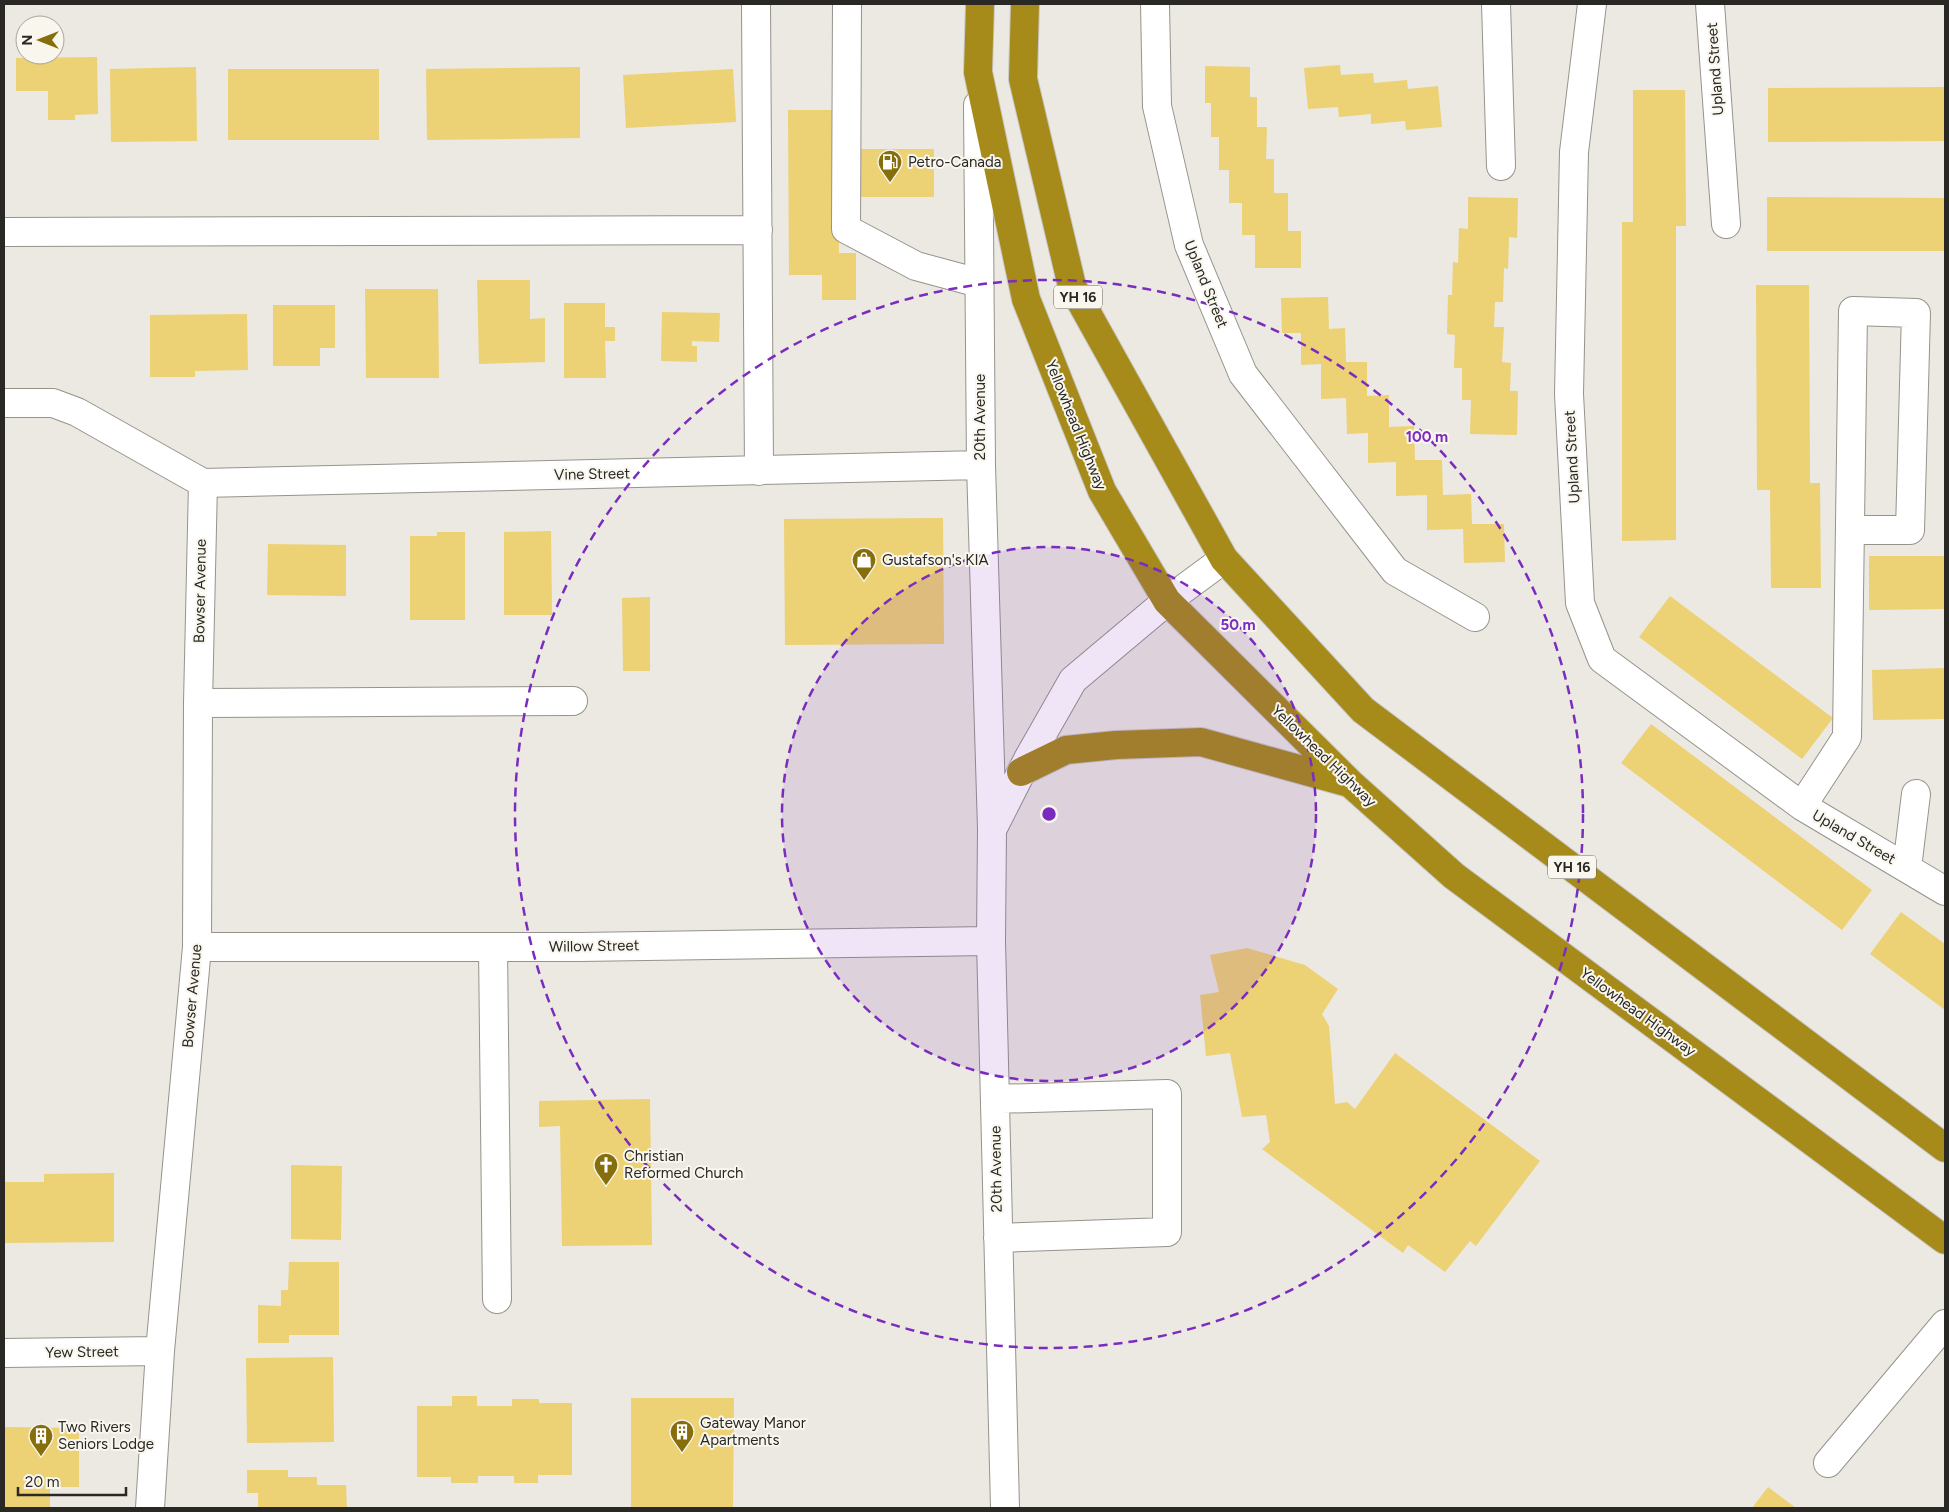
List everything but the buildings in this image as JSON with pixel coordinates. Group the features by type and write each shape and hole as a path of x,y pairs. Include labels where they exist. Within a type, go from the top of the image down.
{"highway":[{"name":"20th Avenue","path":"978,72 980,4"},
{"name":"YH 16","path":"1025,4 1023,79 1072,286 1224,559 1363,710 1945,1148"},
{"name":"Yellowhead Highway","path":"978,72 1026,299 1102,491 1167,601 1351,784 1454,876 1945,1240"},
{"path":"1021,772 1066,750 1116,745 1201,742 1351,784"}],"street":[{"path":"756,4 759,471"},
{"path":"847,4 846,229 916,266 979,283"},
{"name":"Upland Street","path":"1155,4 1157,106 1187,236 1192,254 1243,374 1395,572 1475,617"},
{"path":"1496,4 1500,166"},
{"name":"Upland Street","path":"1592,4 1574,152 1569,384 1580,603 1602,659 1802,806 1945,891"},
{"name":"Upland Street","path":"1710,4 1726,224"},
{"name":"20th Avenue","path":"978,72 981,465 992,829 991,941 1005,1508"},
{"path":"4,232 758,230"},
{"name":"Upland Street","path":"1802,806 1847,737 1853,311 1916,313 1910,530 1850,530"},
{"path":"4,403 53,402 77,412 202,483"},
{"name":"Vine Street","path":"202,483 981,465"},
{"name":"Bowser Avenue","path":"150,1508 160,1351 197,947 198,703 202,483"},
{"name":"20th Avenue","path":"992,829 1021,772 1073,680 1167,601 1224,559"},
{"path":"198,703 573,702"},
{"name":"Upland Street","path":"1907,868 1916,794"},
{"name":"Willow Street","path":"197,947 493,947 991,941"},
{"path":"493,947 497,1299"},
{"path":"995,1099 1167,1094 1167,1232 998,1238"},
{"path":"1828,1463 1945,1324"},
{"name":"Yew Street","path":"4,1353 160,1351"}],"place":[{"name":"Petro-Canada","path":"890,183"},
{"name":"Gustafson's KIA","path":"864,581"},
{"name":"Christian Reformed Church","path":"606,1186"},
{"name":"Gateway Manor Apartments","path":"682,1453"},
{"name":"Two Rivers Seniors Lodge","path":"41,1457"}]}
